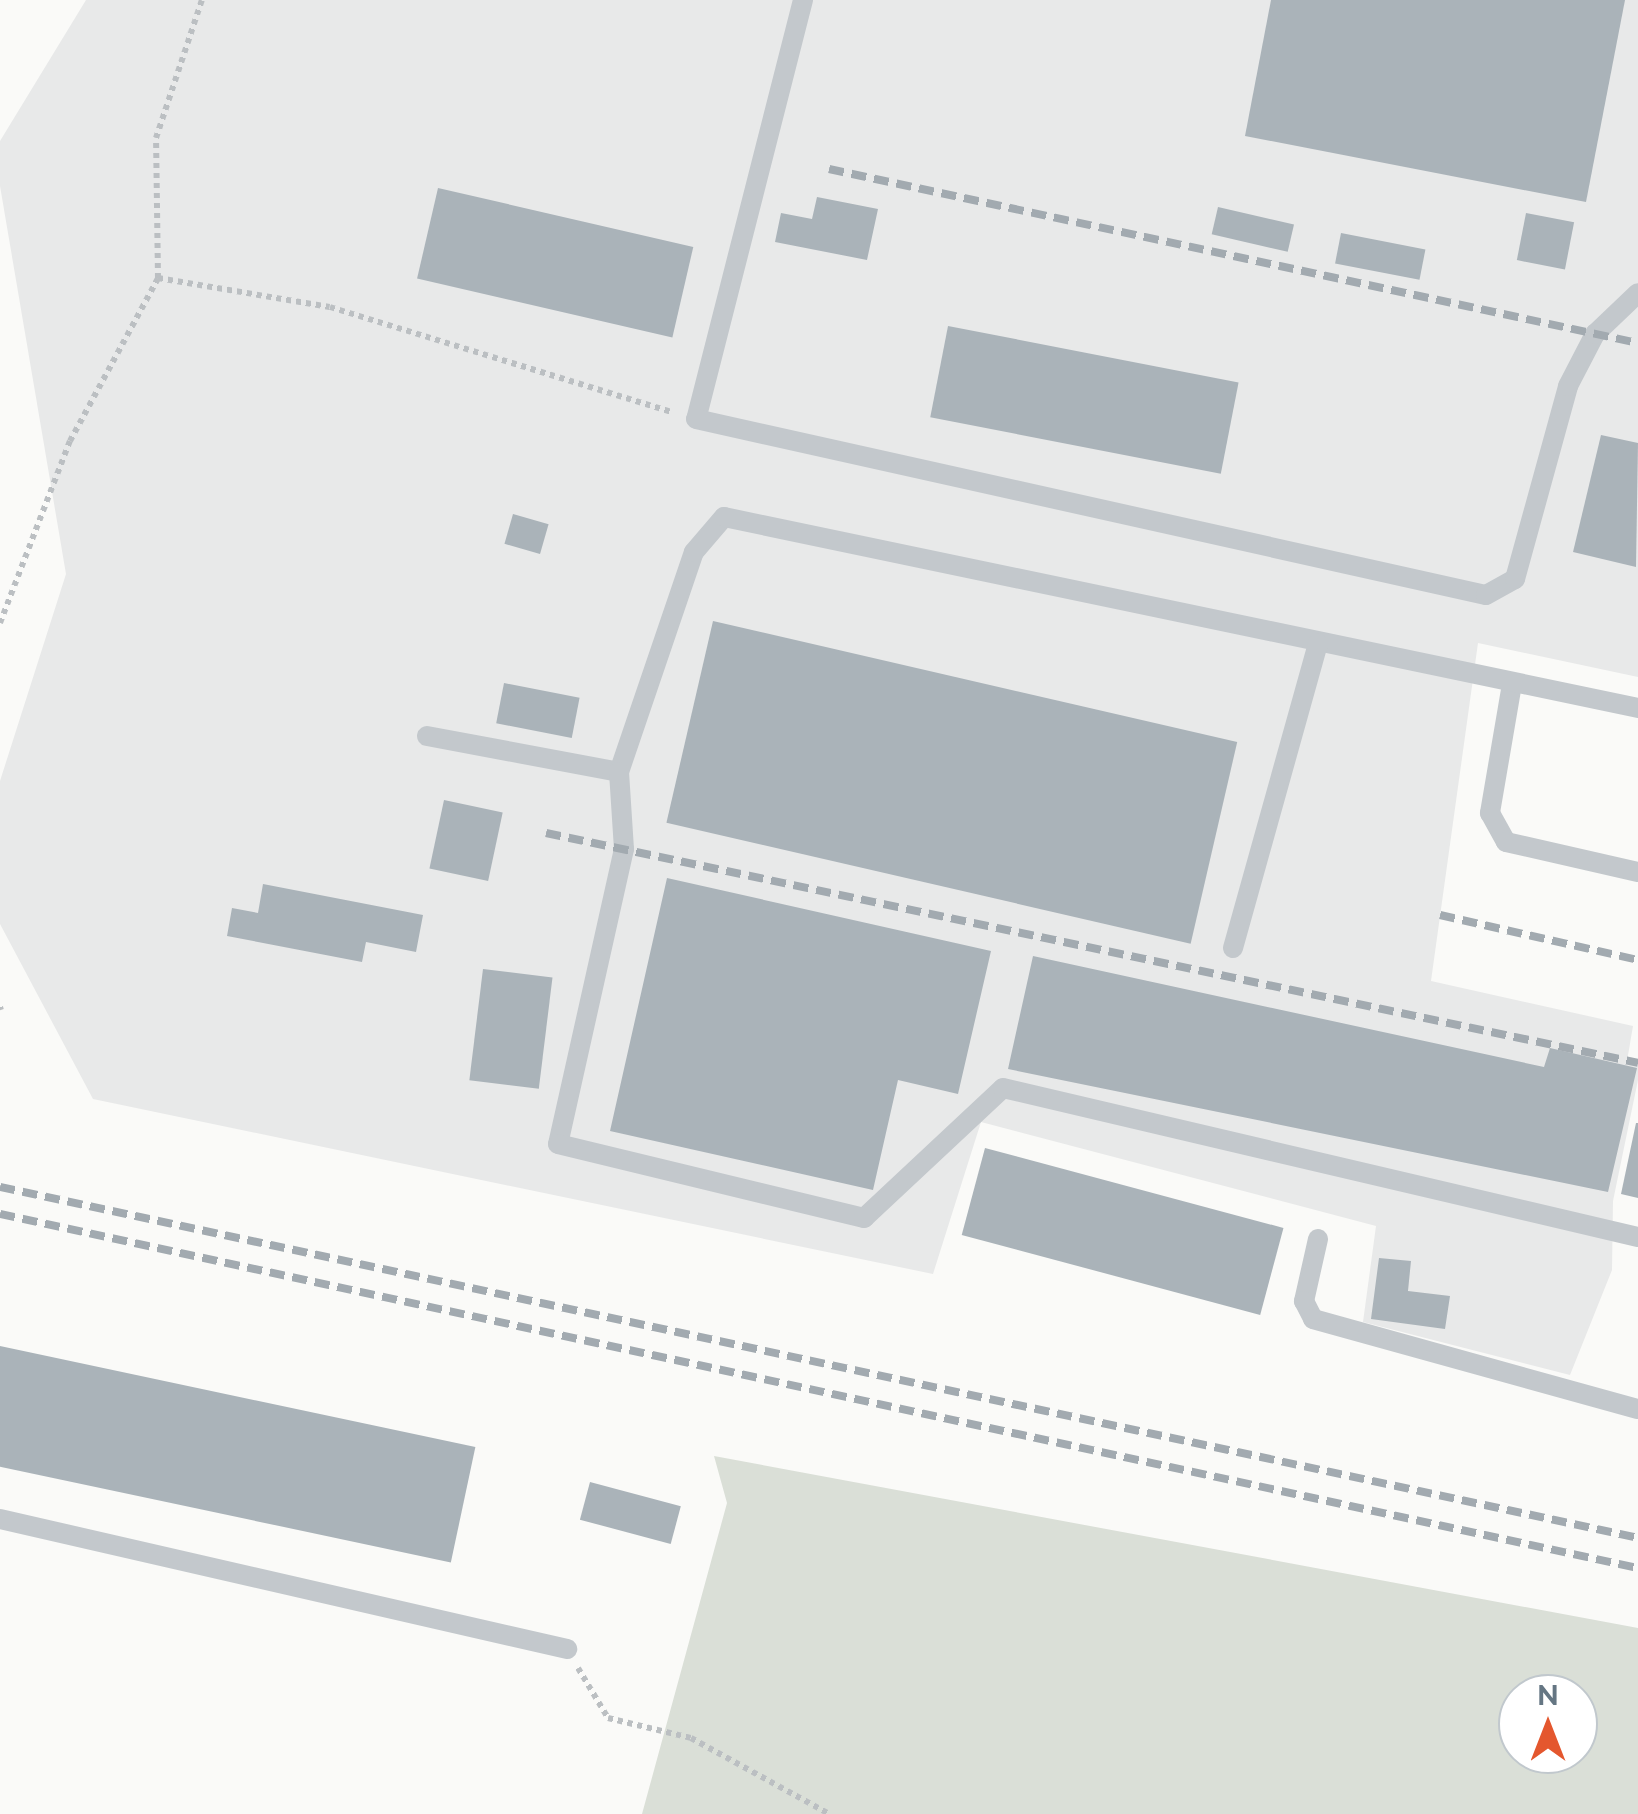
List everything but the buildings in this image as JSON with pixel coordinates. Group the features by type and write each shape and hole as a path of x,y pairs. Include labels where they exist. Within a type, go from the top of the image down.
{"lane":[{"path":"804,0 696,419 1486,595 1515,579 1568,386 1595,334 1636,297"},
{"path":"1638,708 724,518 694,552 619,772 624,850 558,1144 864,1218 1003,1088 1638,1237"},
{"path":"1234,948 1318,644"},
{"path":"1512,684 1490,813 1506,842 1638,872"},
{"path":"427,736 619,772"},
{"path":"1318,1239 1304,1301 1313,1318 1638,1409"},
{"path":"0,1518 567,1650"}],"path":[{"path":"0,623 70,441 158,278 156,138 202,0"},
{"path":"158,278 330,307 696,419"},
{"path":"567,1650 608,1718 692,1738 830,1814"}],"shaded area":[{"path":"86,0 1638,0 1638,677 1478,643 1431,981 1633,1026 1627,1061 1638,1066 1638,1080 1613,1201 1612,1270 1570,1375 1363,1322 1376,1226 981,1122 933,1274 93,1099 0,924 0,781 66,574 0,186 0,141"},
{"path":"714,1456 1638,1628 1638,1814 642,1814 727,1503"}],"railway":[{"path":"829,169 1638,343"},
{"path":"546,833 1638,1063"},
{"path":"1440,915 1638,960"},
{"path":"0,1187 1638,1538"},
{"path":"0,1214 1638,1568"}]}
